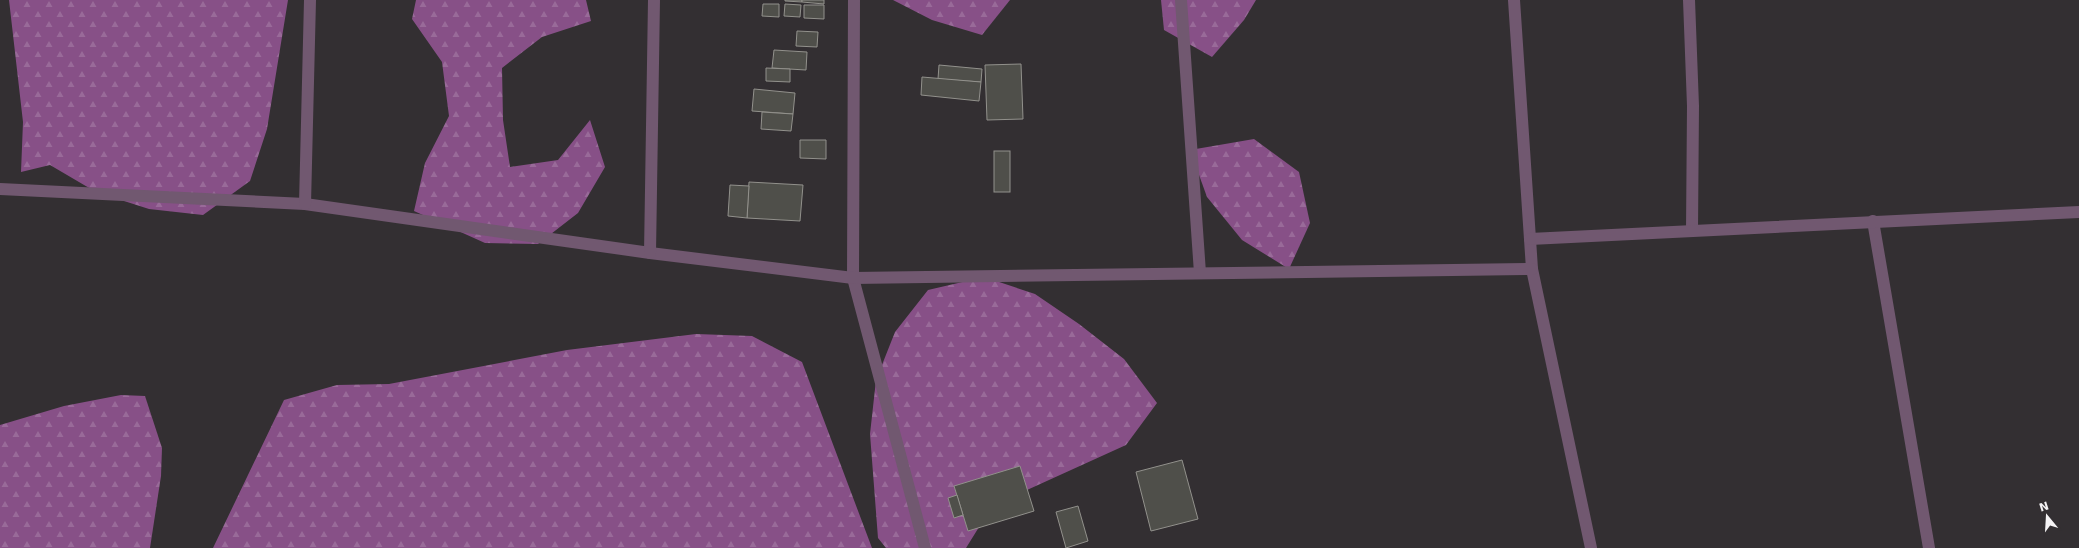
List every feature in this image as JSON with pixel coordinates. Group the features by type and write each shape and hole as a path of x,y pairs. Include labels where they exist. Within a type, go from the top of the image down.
{"street":[{"path":"305,204 310,0"},
{"path":"650,253 654,0"},
{"path":"854,0 853,278 925,548"},
{"path":"1181,0 1200,273"},
{"path":"1514,0 1532,269 1591,548"},
{"path":"1689,0 1693,106 1692,230"},
{"path":"0,189 305,204 650,253 853,278 1532,269"},
{"path":"1530,238 2079,212"},
{"path":"1873,221 1930,548"}],"green space":[{"path":"9,0 288,0 267,129 250,181 203,215 149,209 96,192 50,165 21,172 23,122"},
{"path":"416,0 586,0 591,21 542,37 502,68 503,120 510,167 558,160 590,120 605,167 578,213 538,244 485,243 414,211 425,163 449,116 442,62 412,19"},
{"path":"893,0 1010,0 982,35 932,20"},
{"path":"1161,0 1256,0 1244,20 1212,57 1164,30"},
{"path":"1254,139 1299,172 1310,223 1289,269 1242,240 1207,197 1190,150"},
{"path":"984,277 1035,294 1079,324 1124,359 1157,403 1126,445 1027,490 984,519 966,548 886,548 878,538 870,434 876,380 895,332 928,290"},
{"path":"696,334 752,336 802,362 872,548 213,548 284,400 337,385 389,384 567,350"},
{"path":"121,395 145,396 162,448 161,476 150,548 0,548 0,425 64,406"}],"building":[{"path":"802,0 802,2 785,1"},
{"path":"802,0 824,0 824,4 802,2"},
{"path":"763,4 779,4 779,17 762,16"},
{"path":"785,4 801,5 800,17 784,16"},
{"path":"804,5 824,5 824,19 804,18"},
{"path":"797,31 818,32 817,47 796,46"},
{"path":"774,50 807,52 806,70 772,68"},
{"path":"1021,64 1023,119 987,120 985,65"},
{"path":"939,65 982,69 981,82 938,79"},
{"path":"766,68 790,69 790,82 766,81"},
{"path":"922,77 981,82 979,101 921,95"},
{"path":"754,89 795,93 793,114 752,111"},
{"path":"762,112 793,114 791,131 761,129"},
{"path":"800,140 826,140 826,159 800,158"},
{"path":"994,151 1010,151 1010,192 994,192"},
{"path":"749,182 803,185 800,221 747,218"},
{"path":"730,185 749,186 747,218 728,216"},
{"path":"1182,460 1198,519 1151,531 1136,472"},
{"path":"1020,466 1034,511 968,531 954,486"},
{"path":"957,495 963,515 954,518 948,498"},
{"path":"1078,506 1088,541 1066,548 1056,512"}]}
